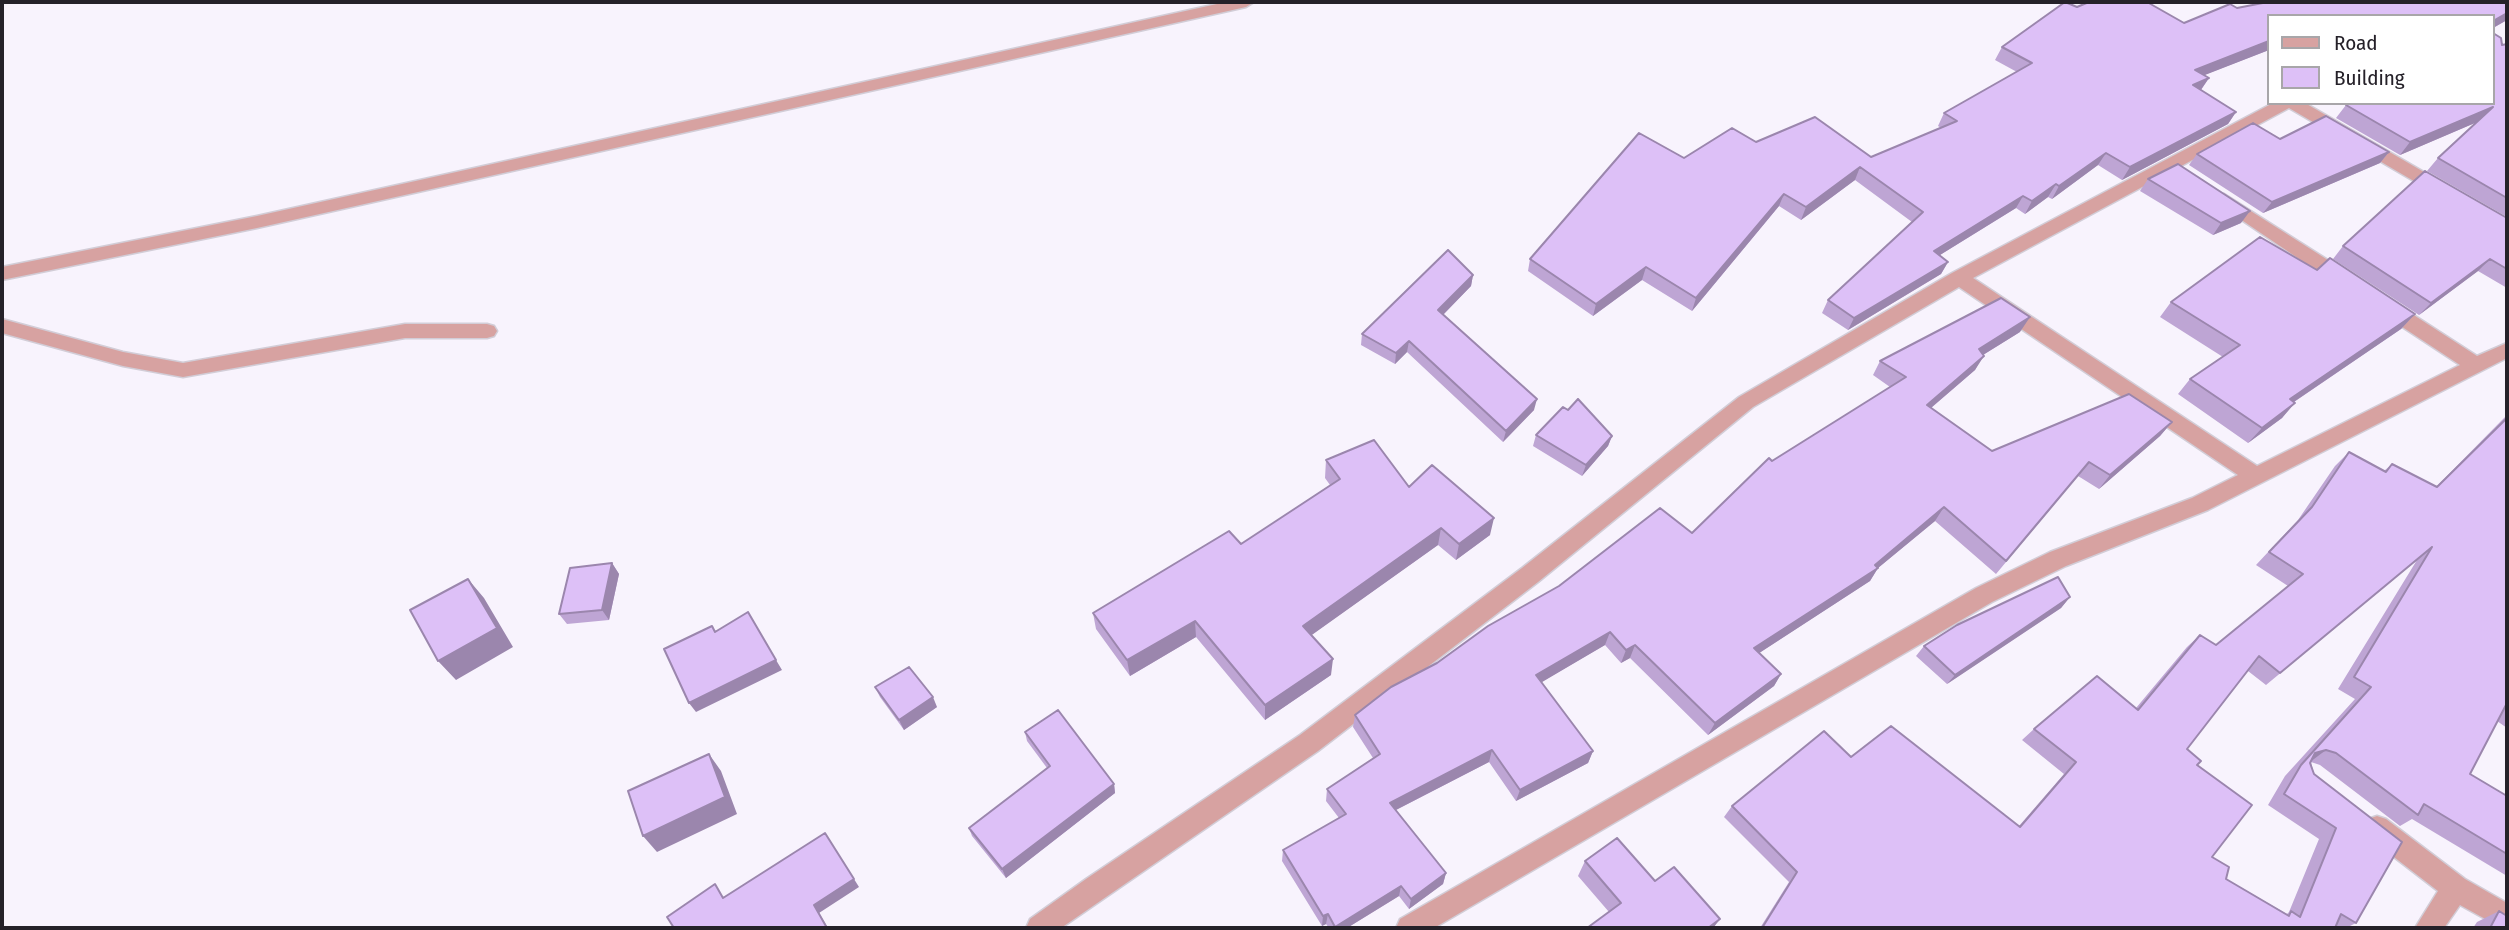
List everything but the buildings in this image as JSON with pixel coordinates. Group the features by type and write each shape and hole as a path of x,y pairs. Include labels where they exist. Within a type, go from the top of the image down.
{"street":[{"path":"2,274 270,219 1246,2"},
{"path":"1039,928 1309,743 1530,575 1746,402 1959,278 2282,105"},
{"path":"2295,105 2459,200"},
{"path":"2170,164 2475,365"},
{"path":"1959,278 2258,477"},
{"path":"2,326 122,359 183,370 405,331 487,331"},
{"path":"1409,928 1984,594 2058,559 2258,477 2507,350"},
{"path":"2362,816 2456,888 2507,917"},
{"path":"2428,928 2456,888"}]}
